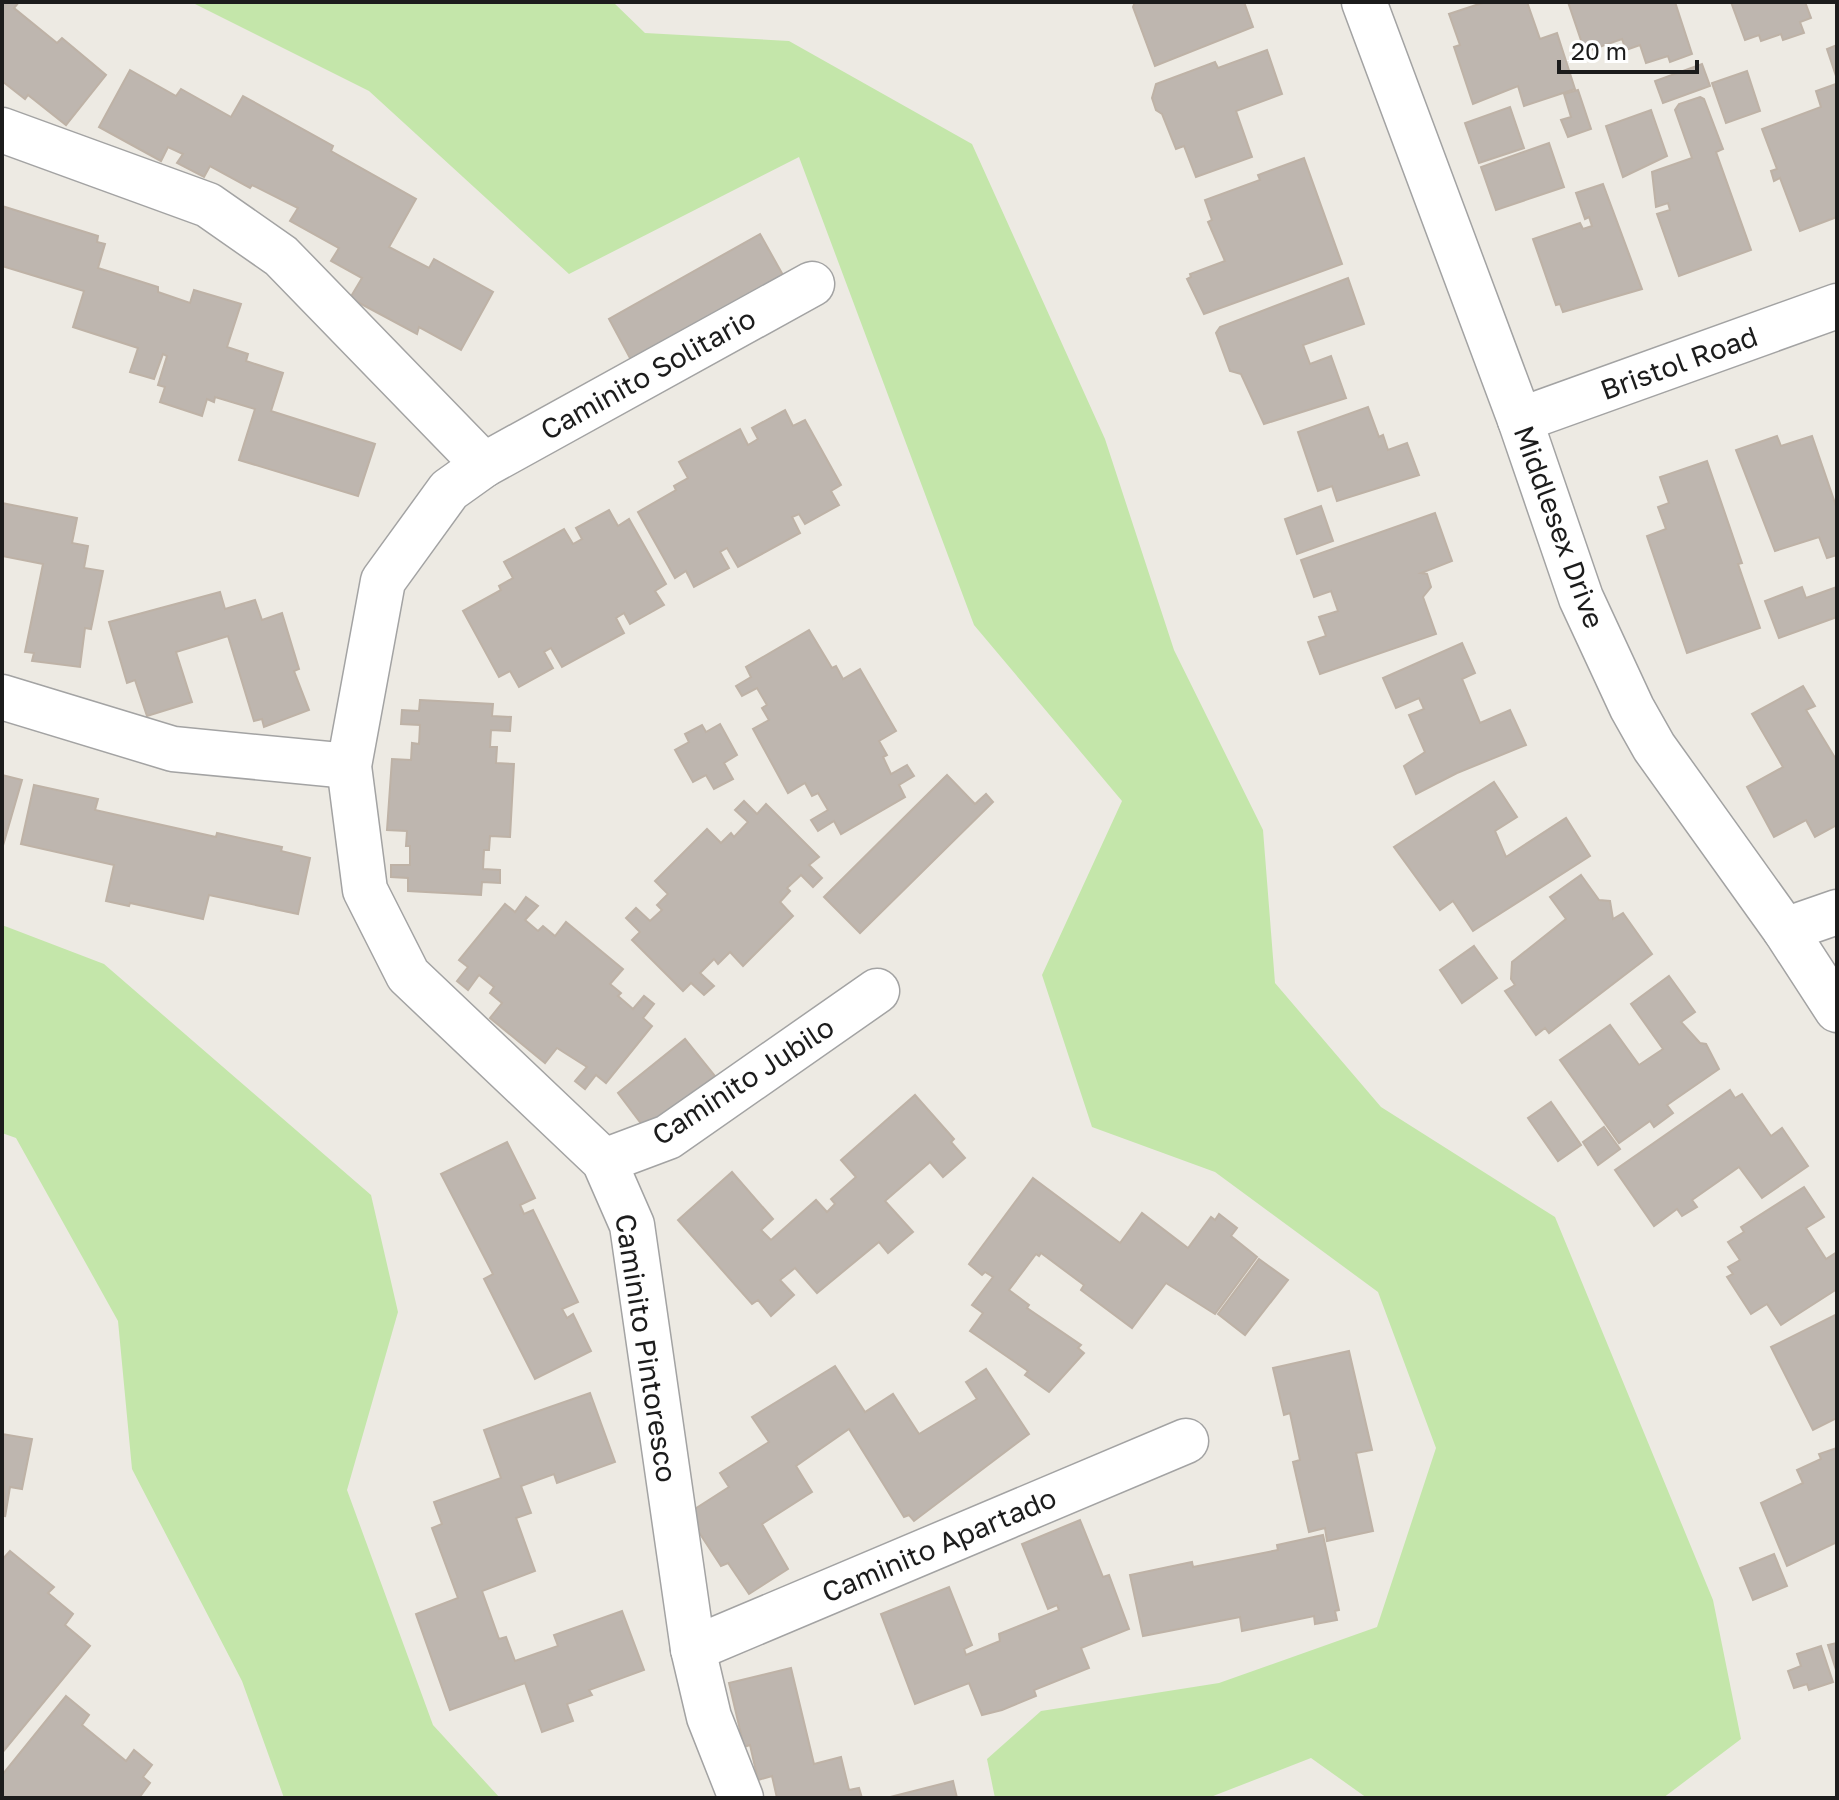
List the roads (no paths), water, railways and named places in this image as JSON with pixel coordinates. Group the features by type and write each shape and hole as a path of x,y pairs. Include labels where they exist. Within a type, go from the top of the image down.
{"street":[{"name":"Middlesex Drive","path":"1364,2 1520,420 1581,598 1632,708 1654,747 1785,930 1837,1010"},
{"path":"2,130 208,205 281,256 484,465"},
{"name":"Caminito Solitario","path":"349,766 383,581 449,490 484,465 812,284"},
{"name":"Bristol Road","path":"1520,420 1837,306"},
{"path":"2,697 173,749 349,766"},
{"name":"Caminito Pintoresco","path":"349,766 365,890 408,975 604,1161 632,1225 693,1649 709,1717 741,1798"},
{"path":"1785,930 1837,912"},
{"name":"Caminito Jubilo","path":"604,1161 668,1137 877,991"},
{"name":"Caminito Apartado","path":"693,1649 1186,1441"}]}
